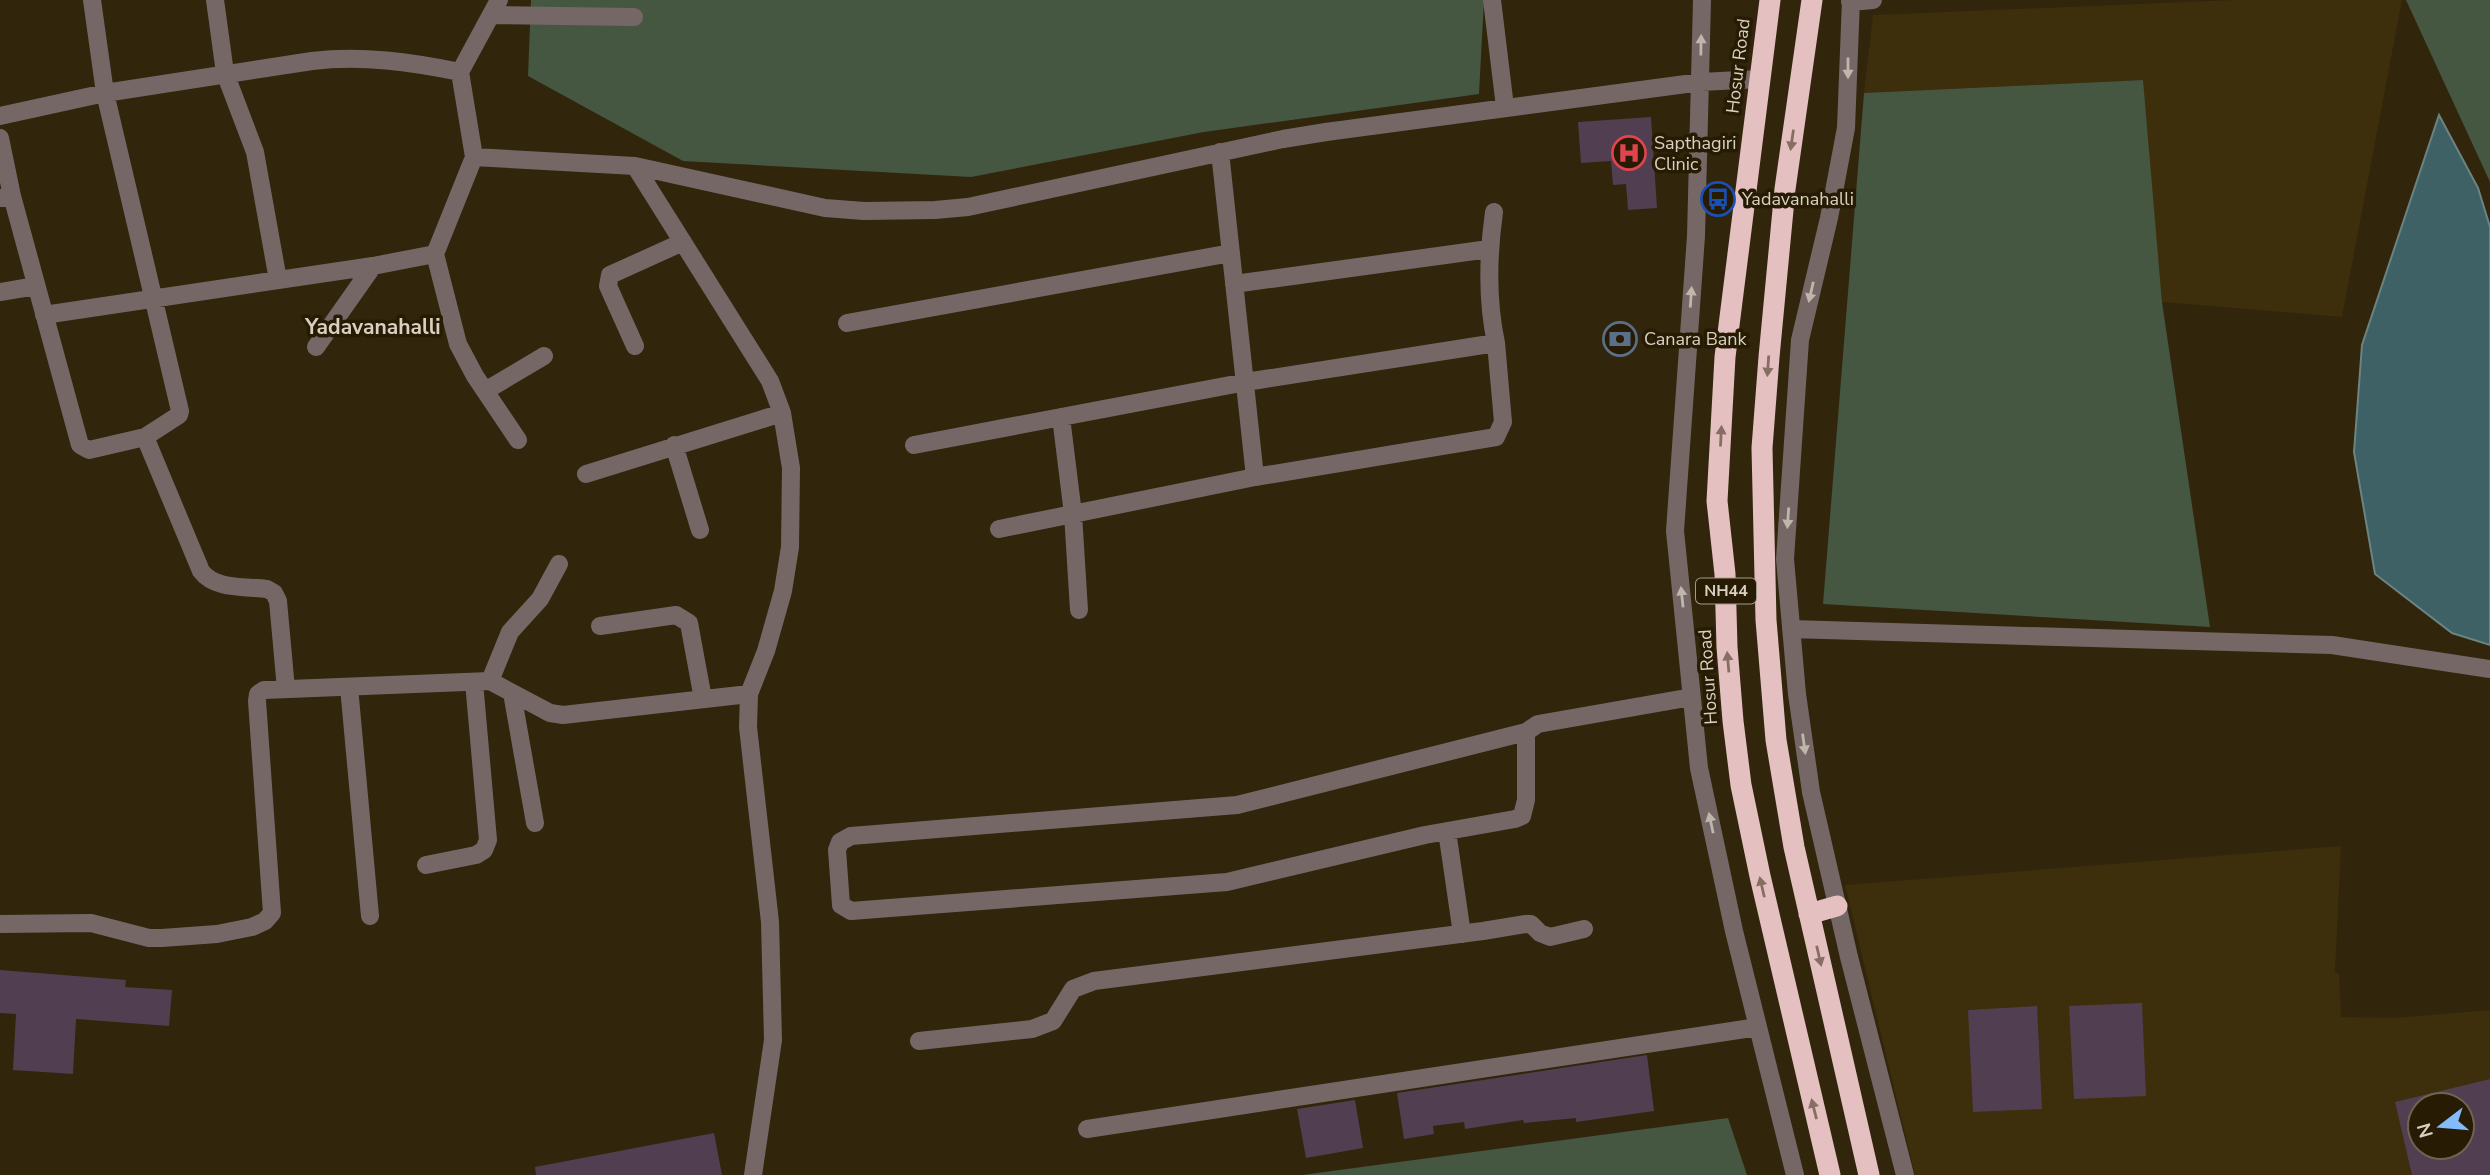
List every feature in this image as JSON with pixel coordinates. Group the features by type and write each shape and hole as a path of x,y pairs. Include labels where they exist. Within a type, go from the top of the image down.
{"highway":[{"name":"Hosur Road","path":"1770,0 1725,357 1717,501 1725,574 1733,721 1741,785 1830,1175"},
{"name":"NH44","path":"1812,0 1785,189 1762,447 1766,620 1776,740 1794,847 1870,1175"},
{"path":"1809,914 1837,906"}],"street":[{"path":"0,138 6,197 36,286 80,445 89,450 145,438 179,415 180,411 106,93 92,0"},
{"path":"215,0 225,73 255,152 278,280"},
{"path":"1492,0 1505,107"},
{"path":"1702,0 1696,236 1675,531 1699,768 1734,931 1795,1175"},
{"path":"1873,0 1851,1 1846,128 1829,218 1800,340 1785,559 1797,694 1811,792 1905,1175"},
{"path":"518,440 458,344 436,254 474,157 460,72 495,8 634,17"},
{"path":"0,117 106,93 342,57 411,62 460,72"},
{"path":"474,157 635,166 825,208 864,211 935,210 968,207 1220,152 1326,132 1700,82 1759,79"},
{"path":"1220,152 1255,477"},
{"path":"635,166 769,381 782,413 791,468 790,547 766,651 749,694 748,727 770,922 773,1040 753,1175"},
{"path":"999,529 1255,477 1496,437 1503,422 1493,327 1489,249 1494,212"},
{"path":"635,346 607,280 610,275 683,242"},
{"path":"1234,284 1489,249"},
{"path":"847,323 1231,253"},
{"path":"44,315 373,266 436,254"},
{"path":"316,347 373,266"},
{"path":"0,292 36,286"},
{"path":"914,445 1246,382 1496,343"},
{"path":"485,391 544,356"},
{"path":"586,474 782,413"},
{"path":"1061,417 1073,514 1079,610"},
{"path":"145,438 201,571 207,579 215,583 267,589 274,593 278,601 286,689"},
{"path":"674,445 700,530"},
{"path":"426,865 476,855 484,850 488,840 482,681 510,632 540,599 559,564"},
{"path":"600,626 676,615 683,617 689,623 703,699"},
{"path":"1791,629 2332,645 2490,668"},
{"path":"0,924 90,923 162,939 217,934 252,927 265,921 272,913 257,701 258,694 264,690 482,681 550,713 564,715 749,694"},
{"path":"349,687 370,916"},
{"path":"512,693 535,823"},
{"path":"1526,732 1526,800 1522,816 1227,882 850,911 841,905 837,850 840,842 851,836 1237,805 1526,732 1538,724 1692,697"},
{"path":"1447,831 1462,934"},
{"path":"919,1041 1032,1029 1053,1021 1073,989 1094,981 1525,924 1531,924 1540,933 1550,937 1584,929"},
{"path":"1087,1129 1758,1027"}],"shaded area":[{"path":"2236,0 2402,0 2342,317 2162,302 2142,80 1864,93 1873,15"},
{"path":"2341,846 2335,973 2339,973 2341,1017 2394,1018 2490,1010 2490,1175 1915,1175 1845,885"}],"green space":[{"path":"531,0 1484,0 1479,94 1204,132 971,177 683,161 528,76"},
{"path":"2406,0 2490,0 2490,182"},
{"path":"2143,80 2162,302 2210,627 1823,604 1864,93"},
{"path":"1728,1118 1747,1175 1302,1175"}],"water":[{"path":"2439,115 2478,188 2490,227 2490,645 2452,633 2375,574 2354,452 2362,345"}],"building":[{"path":"1651,117 1657,208 1628,210 1626,184 1613,185 1611,161 1581,163 1578,122"},
{"path":"0,970 126,980 125,987 172,990 169,1026 76,1019 73,1074 13,1070 16,1014 0,1013"},
{"path":"2142,1003 2146,1096 2074,1099 2069,1006"},
{"path":"2037,1006 2042,1109 1973,1112 1968,1010"},
{"path":"1647,1055 1654,1111 1576,1122 1576,1118 1524,1123 1523,1120 1465,1129 1464,1122 1433,1126 1434,1134 1404,1139 1397,1093"},
{"path":"2490,1079 2490,1175 2412,1175 2409,1161 2476,1161 2476,1091 2440,1091"},
{"path":"2406,1099 2406,1149 2395,1102"},
{"path":"1355,1100 1363,1148 1306,1158 1297,1109"},
{"path":"714,1133 722,1175 536,1175 535,1167"}],"place":[{"name":"Sapthagiri Clinic","path":"1629,153"},
{"name":"Yadavanahalli","path":"1718,199"},
{"name":"Canara Bank","path":"1620,339"}],"district":[{"name":"Yadavanahalli","path":"373,327"}]}
